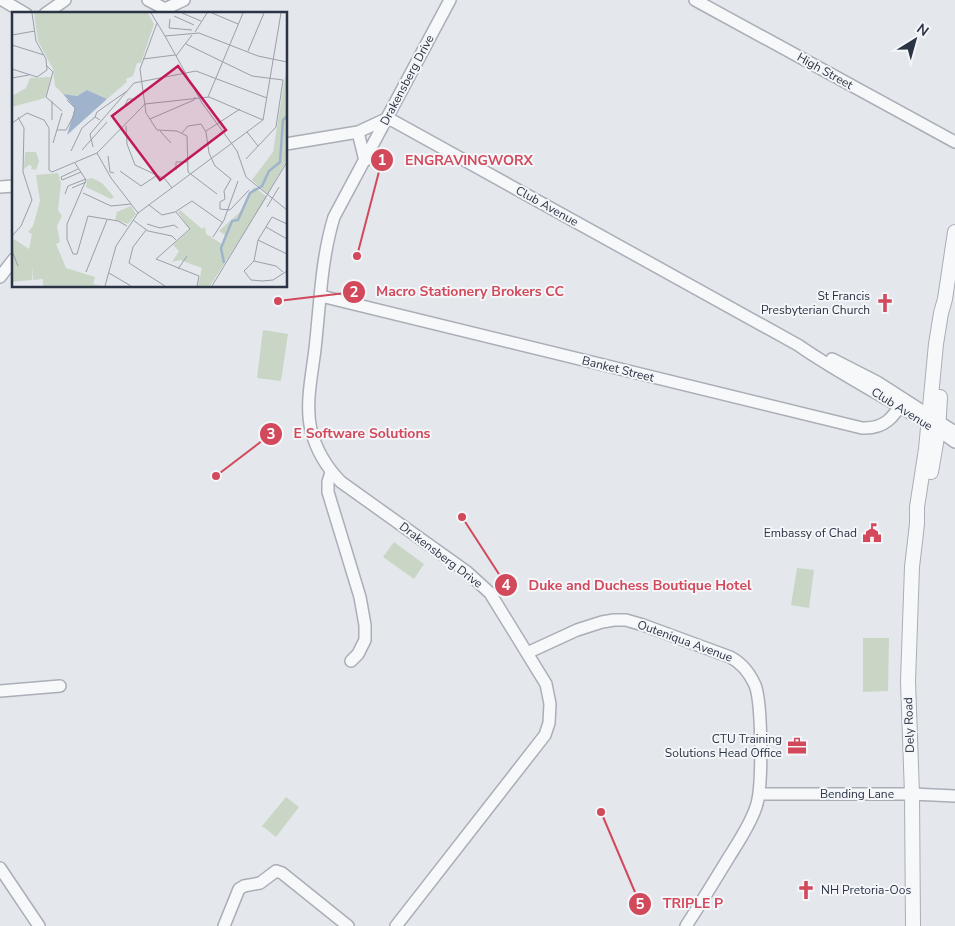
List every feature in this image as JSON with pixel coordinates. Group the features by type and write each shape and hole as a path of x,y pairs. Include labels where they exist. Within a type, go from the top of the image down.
{"street":[{"path":"4,0 23,12"},
{"path":"48,12 65,0"},
{"path":"148,0 166,9 184,0"},
{"name":"Drakensberg Drive","path":"396,926 545,735 549,722 550,704 548,692 527,653 490,593 480,582 356,494 331,472 316,444 309,416 309,400 321,296 328,243 334,217 450,0"},
{"name":"High Street","path":"695,0 955,142"},
{"path":"288,144 358,132 388,118"},
{"name":"Club Avenue","path":"388,118 798,345 863,374 902,403 934,423 955,432"},
{"path":"358,132 365,161"},
{"name":"Dely Road","path":"913,926 912,794 908,682 912,567 917,524 924,504 934,423 938,326 945,299 955,232"},
{"path":"0,277 12,262"},
{"name":"Banket Street","path":"321,296 862,428 877,428 882,425 902,403"},
{"name":"Club Avenue","path":"934,423 955,442"},
{"path":"331,472 328,492 360,597 366,625 365,640 358,654 351,661"},
{"name":"Outeniqua Avenue","path":"527,653 577,630 602,622 626,620 737,660 749,673 758,696 760,794 748,826 686,926"},
{"path":"0,691 60,686"},
{"name":"Bending Lane","path":"760,794 912,794 955,796"},
{"path":"0,868 39,926"},
{"path":"224,926 239,889 244,886 260,883 276,872 282,873 348,926"}],"green space":[{"path":"263,330 288,334 281,381 257,378"},
{"path":"394,542 424,564 414,579 383,557"},
{"path":"797,568 814,570 809,608 791,605"},
{"path":"863,638 889,638 888,691 863,692"},
{"path":"286,797 299,807 276,837 262,826"}],"place":[{"name":"ENGRAVINGWORX","path":"357,256"},
{"name":"Macro Stationery Brokers CC","path":"278,301"},
{"name":"St Francis Presbyterian Church","path":"885,303"},
{"name":"E Software Solutions","path":"216,476"},
{"name":"Duke and Duchess Boutique Hotel","path":"462,517"},
{"name":"Embassy of Chad","path":"872,533"},
{"name":"CTU Training Solutions Head Office","path":"797,746"},
{"name":"TRIPLE P","path":"601,812"},
{"name":"NH Pretoria-Oos","path":"806,890"}]}
